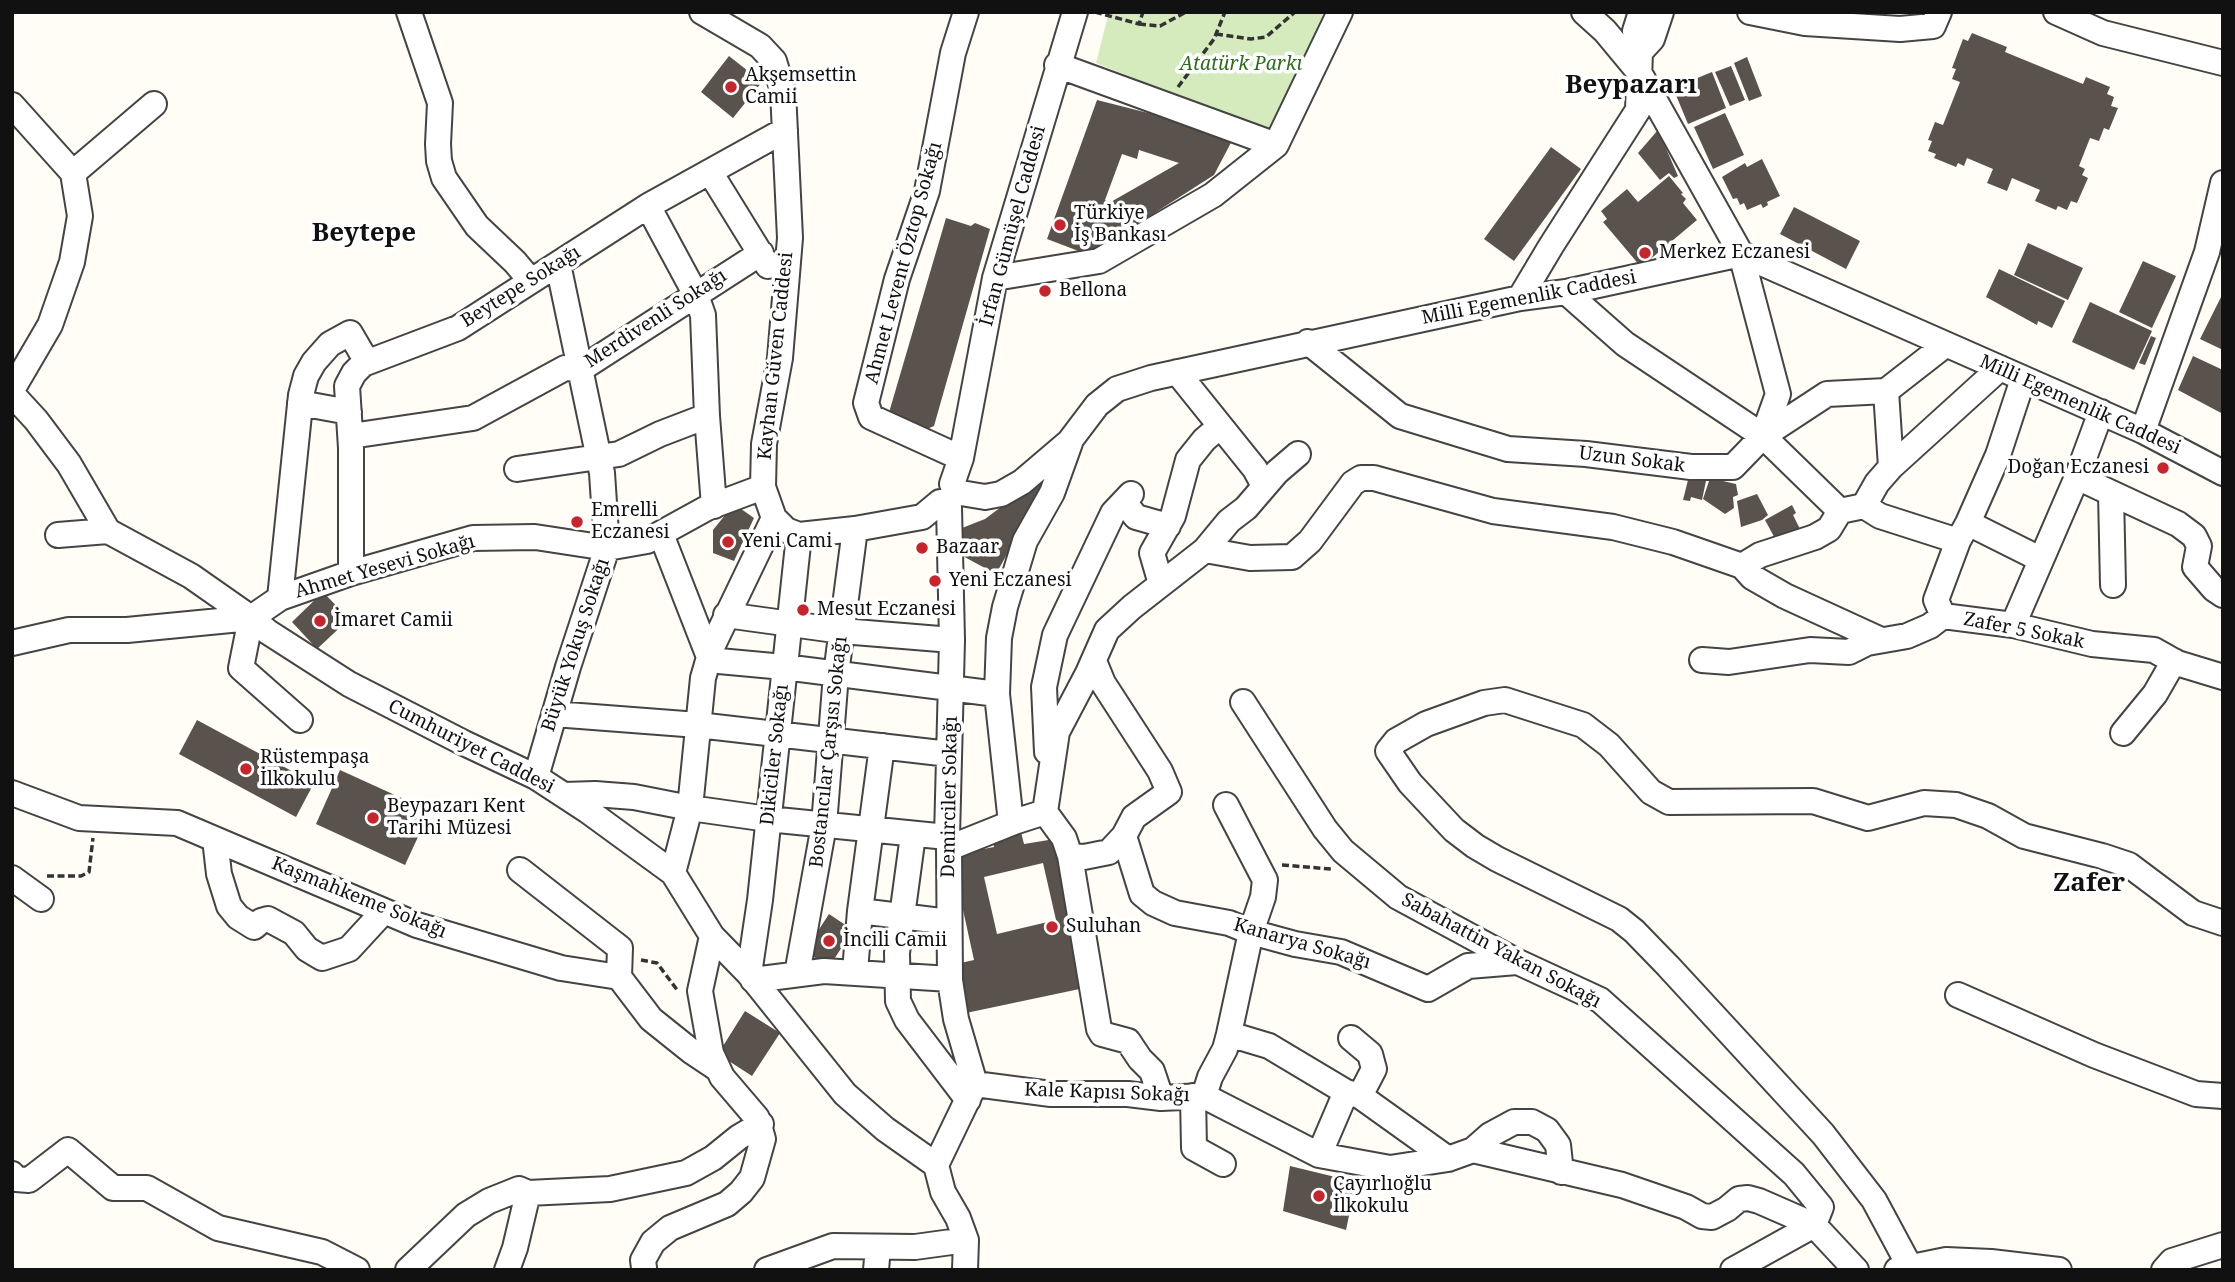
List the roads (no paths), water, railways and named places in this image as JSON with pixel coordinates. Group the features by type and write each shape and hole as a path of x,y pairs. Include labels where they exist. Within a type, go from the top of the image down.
{"street":[{"path":"410,12 440,103 438,144 444,178 477,226 531,281"},
{"name":"Kayhan Güven Caddesi","path":"702,12 760,46 775,61 783,91 790,238 780,358 764,444 763,487 774,518"},
{"path":"736,12 746,38"},
{"name":"Ahmet Levent Öztop Sokağı","path":"961,458 871,417 866,403 897,279 927,191 953,53 966,12"},
{"name":"İrfan Gümüşel Caddesi","path":"951,496 961,458 995,278 1075,12"},
{"path":"995,278 1099,261 1213,195 1276,145 1340,12"},
{"path":"1584,12 1639,62 1741,254 1778,394 1763,436"},
{"path":"1520,298 1638,110 1639,62 1635,31 1641,12"},
{"path":"1639,62 1652,39 1661,12"},
{"path":"1750,12 1805,23 1899,29 1933,26 1939,12"},
{"path":"2056,12 2103,33 2223,63"},
{"path":"1057,65 1276,145"},
{"path":"73,173 154,104"},
{"path":"12,105 73,173 80,216 72,262 50,325 12,392 69,464 108,531 58,535"},
{"name":"Beytepe Sokağı","path":"367,362 458,328 648,206 785,130"},
{"path":"710,172 785,296"},
{"path":"2143,431 2207,252 2223,183"},
{"path":"648,206 696,295 703,315 714,506"},
{"name":"Merdivenli Sokağı","path":"300,403 350,424 473,418 565,368 581,369 761,253"},
{"name":"Milli Egemenlik Caddesi","path":"951,496 985,497 1002,494 1022,482 1071,439 1097,405 1116,389 1308,342 1520,298 1566,292 1741,254 2143,431 2223,473"},
{"name":"Büyük Yokuş Sokağı","path":"536,777 607,548 598,456 558,264"},
{"path":"1566,292 1625,344 1763,436 1852,509 1963,532 2040,559"},
{"path":"280,598 300,403 306,376 330,344 350,333 367,362 354,373 347,386 350,424 351,573"},
{"name":"Uzun Sokak","path":"1308,342 1400,416 1508,449 1586,453 1691,467 1733,467 1763,436 1827,394 1886,391"},
{"path":"1891,467 1886,391 1945,345"},
{"path":"1742,566 1760,555 1829,529 1852,509 1891,467 2000,369"},
{"path":"1177,372 1255,469 1264,486"},
{"path":"1943,616 1936,600 1998,455 2024,379"},
{"path":"2012,625 2077,477 2101,412"},
{"path":"517,470 619,454 660,434 707,416"},
{"path":"1161,584 1152,553 1173,516 1188,460 1220,426"},
{"path":"1011,823 997,694 999,638 1005,607 1025,541 1052,493 1071,439"},
{"path":"1161,1098 1152,1071 1128,1041 1102,1034 1099,1029 1070,856 1064,838 1045,812 1057,732 1107,630 1205,550 1229,521 1246,508 1264,486 1298,454"},
{"path":"2077,477 2178,524 2194,536 2199,546 2195,567 2223,595"},
{"path":"1205,550 1250,558 1292,557 1310,541 1353,483 1361,478 1374,478 1493,511 1613,527 1673,542 1742,566 1752,577 1785,596 1881,640"},
{"name":"Ahmet Yesevi Sokağı","path":"251,618 280,598 351,573 473,538 535,537 607,548 647,541 714,506 763,487"},
{"path":"2111,494 2113,585"},
{"path":"673,873 690,808 703,678 726,615 774,518 786,530 799,535 855,529 922,517 951,496"},
{"name":"Demirciler Sokağı","path":"951,496 952,640 948,843 950,979 972,1092"},
{"path":"1050,777 1044,687 1055,635 1113,513 1127,498 1136,517 1168,526"},
{"name":"Bostancılar Çarşısı Sokağı","path":"797,974 824,825 836,674 855,529"},
{"name":"Cumhuriyet Caddesi","path":"108,531 191,576 268,632 349,684 536,777 673,873 712,936 751,977 845,1094 885,1129 936,1165"},
{"path":"661,534 709,659"},
{"name":"Dikiciler Sokağı","path":"751,977 799,535"},
{"path":"726,615 790,626 952,640"},
{"name":"Zafer 5 Sokak","path":"1702,660 1729,662 1810,650 1849,652 1867,643 1907,636 1930,626 1943,616 2012,625 2092,644 2154,650 2174,661 2223,677"},
{"path":"12,643 69,630 127,630 251,618 241,668 300,720"},
{"path":"709,659 997,694"},
{"path":"1070,856 1084,857 1109,852 1124,836 1134,817 1169,792 1160,771 1103,682 1094,661"},
{"path":"2123,733 2155,694 2174,661"},
{"path":"2051,1269 1946,1260 1903,1268 1874,1199 1823,1134 1634,931 1619,919 1475,846 1454,830 1410,783 1388,751 1396,741 1426,724 1484,703 1505,700 1583,725 1609,745 1651,792 1669,802 1813,801 1868,818 1924,803 1956,805 1988,817 2024,836 2129,865 2193,913 2223,923"},
{"name":"Sabahattin Yakan Sokağı","path":"1242,702 1325,829 1343,851 1398,897 1518,962 1600,1000 1794,1174 1821,1207 1814,1225"},
{"path":"554,714 698,725 949,754"},
{"path":"855,971 860,911 882,747"},
{"name":"Kaşmahkeme Sokağı","path":"12,793 79,818 177,823 417,925 561,968 619,967"},
{"path":"564,795 634,797 690,808 913,835 948,843 1045,812"},
{"path":"1223,1164 1194,1148 1199,1096 1225,1049 1265,880 1226,804"},
{"path":"913,835 901,916 898,1001 907,1020 972,1092 936,1165 943,1192 958,1218 966,1240 965,1270"},
{"name":"Kanarya Sokağı","path":"1124,836 1142,894 1153,903 1175,913 1229,923 1295,944 1341,952 1428,989 1468,966 1518,962"},
{"path":"215,839 219,874 229,906 238,917 254,927 268,919 294,933 307,949 322,958 349,949 384,911"},
{"path":"520,870 620,948 619,967 651,1019 691,1052 718,1069"},
{"path":"860,911 949,922"},
{"path":"643,1269 643,1260 653,1242 670,1228 727,1204 741,1192 752,1178 763,1139 761,1124 722,1077 711,1053 700,991 712,936"},
{"path":"751,977 855,971 950,979"},
{"path":"1958,995 2094,1055 2196,1094 2223,1096"},
{"path":"1229,1034 1269,1046 1353,1094 1448,1158"},
{"path":"1319,1155 1353,1094 1374,1069 1370,1054 1351,1038"},
{"name":"Kale Kapısı Sokağı","path":"972,1092 1128,1094 1161,1098 1199,1096 1319,1155 1390,1168 1448,1158 1473,1150"},
{"path":"1473,1150 1490,1135 1514,1122 1532,1122 1547,1130 1558,1145 1561,1172"},
{"path":"408,1270 466,1215 489,1201 519,1189 528,1193 610,1189 686,1173 713,1158 761,1124"},
{"path":"12,1174 16,1179 29,1180 68,1150 113,1188 147,1188 218,1228 322,1252 357,1270"},
{"path":"1473,1150 1622,1185 1686,1207 1702,1216 1712,1217 1739,1199 1748,1198 1814,1225 1856,1270"},
{"path":"507,1270 528,1193"},
{"path":"1733,1270 1814,1225"},
{"path":"767,1270 833,1246 877,1259 915,1247 966,1240"},
{"path":"2164,1270 2172,1261 2223,1245"}],"place":[{"name":"Akşemsettin Camii","path":"731,87"},
{"name":"Türkiye İş Bankası","path":"1060,225"},
{"name":"Merkez Eczanesi","path":"1645,253"},
{"name":"Bellona","path":"1045,291"},
{"name":"Doğan Eczanesi","path":"2163,468"},
{"name":"Emrelli Eczanesi","path":"577,522"},
{"name":"Yeni Cami","path":"728,542"},
{"name":"Bazaar","path":"922,548"},
{"name":"Yeni Eczanesi","path":"935,581"},
{"name":"Mesut Eczanesi","path":"803,610"},
{"name":"İmaret Camii","path":"320,621"},
{"name":"Rüstempaşa İlkokulu","path":"246,769"},
{"name":"Beypazarı Kent Tarihi Müzesi","path":"373,818"},
{"name":"Suluhan","path":"1052,927"},
{"name":"İncili Camii","path":"829,941"},
{"name":"Çayırlıoğlu İlkokulu","path":"1319,1196"}],"district":[{"name":"Beypazarı","path":"1631,86"},
{"name":"Beytepe","path":"364,234"},
{"name":"Zafer","path":"2089,884"}],"park label":[{"name":"Atatürk Parkı","path":"1241,65"}]}
